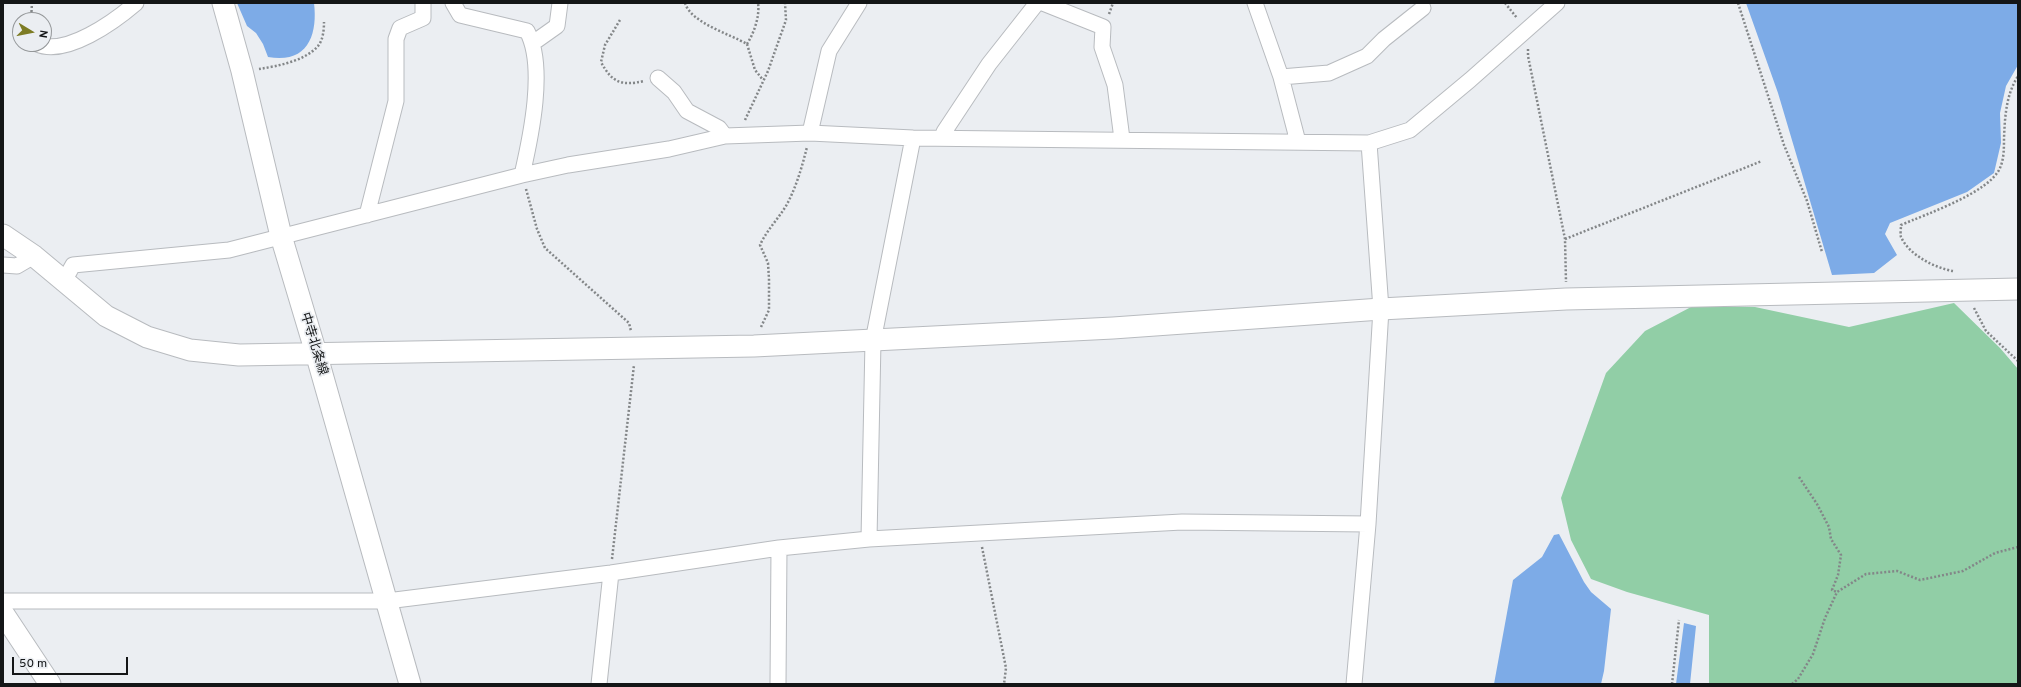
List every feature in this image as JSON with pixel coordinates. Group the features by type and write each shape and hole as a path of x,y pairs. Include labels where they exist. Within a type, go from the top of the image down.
{"street":[{"path":"52,45 64,44 86,37 107,26 136,3"},
{"name":"中寺北条線","path":"224,3 242,71 281,236 316,353 410,684"},
{"path":"367,215 396,101 396,39 400,28 423,18 422,3"},
{"path":"453,3 460,15 527,31 533,43 536,65 533,126 522,175"},
{"path":"533,43 557,26 560,3"},
{"path":"810,133 829,51 859,3"},
{"path":"945,138 944,132 989,64 1037,3"},
{"path":"1043,3 1103,27 1102,47 1115,85 1122,139"},
{"path":"1255,3 1281,77 1298,142"},
{"path":"64,281 73,265 229,250 522,175 568,165 669,149 726,136 743,137 810,133 913,138 1122,139 1369,143 1410,130 1530,28 1557,3"},
{"path":"1281,77 1329,73 1367,56 1384,39 1423,8"},
{"path":"658,78 674,92 687,110 719,128 726,136"},
{"path":"869,539 873,341 913,138"},
{"path":"1354,684 1368,524 1381,309 1369,143"},
{"path":"3,235 34,256 106,316 147,337 190,350 239,355 754,346 1114,328 1381,309 1566,299 1765,293 2018,289"},
{"path":"3,265 17,266 34,256"},
{"path":"3,601 387,601 611,573 779,548 869,539 1182,522 1368,524"},
{"path":"778,684 779,548"},
{"path":"599,684 611,573"},
{"path":"3,613 50,684"}],"path":[{"path":"685,3 705,24 747,44 755,70 763,80"},
{"path":"747,44 752,36 759,9 758,3"},
{"path":"743,137 744,121 768,71 786,20 785,3"},
{"path":"1505,3 1512,13 1530,28 1528,56 1565,239 1566,299"},
{"path":"1738,3 1784,145 1807,201 1822,252"},
{"path":"620,20 605,44 601,62 606,72 614,80 629,84 658,78"},
{"path":"242,71 275,66 303,57 318,46 324,33 324,22"},
{"path":"2018,76 2007,102 2004,148 2000,168 1994,178 1974,192 1901,225 1901,237 1912,251 1942,269 1954,272 1986,331 2018,361"},
{"path":"754,346 769,310 768,263 760,245 765,234 786,205 801,170 810,133"},
{"path":"1565,239 1762,161"},
{"path":"522,175 537,229 545,248 629,323 635,348 611,573"},
{"path":"1799,477 1817,504 1828,527 1831,539 1841,555 1838,575 1832,590 1837,592"},
{"path":"979,533 1006,668 1004,684"},
{"path":"1792,684 1798,679 1813,654 1825,618 1837,592 1866,574 1897,571 1920,580 1963,572 1995,553 2018,547"},
{"path":"1672,684 1679,620"}],"green space":[{"path":"1954,303 2000,348 2018,369 2018,684 1709,684 1709,615 1627,592 1591,579 1571,540 1561,498 1606,373 1645,331 1693,306 1755,307 1849,327"}],"water":[{"path":"237,3 314,3 314,26 307,45 301,52 292,56 281,58 268,57 263,44 256,33 247,26"},
{"path":"1746,3 2018,3 2018,65 2006,86 2000,113 2001,143 1994,173 1967,192 1890,223 1885,234 1897,255 1874,273 1832,275 1778,93"},
{"path":"1559,534 1584,582 1591,592 1611,609 1604,671 1601,684 1494,684 1513,580 1542,557 1554,535"},
{"path":"1684,623 1696,626 1690,684 1676,684"}]}
